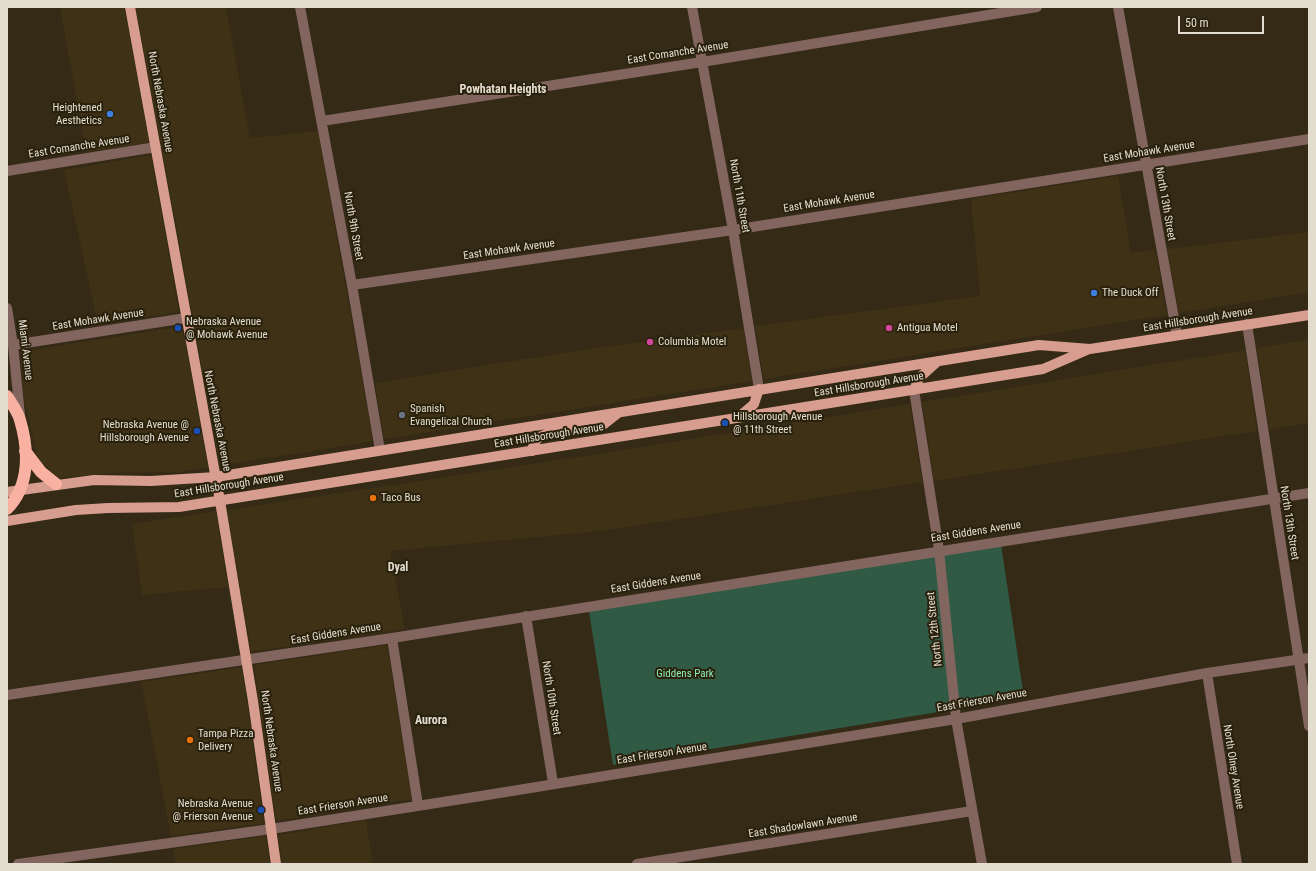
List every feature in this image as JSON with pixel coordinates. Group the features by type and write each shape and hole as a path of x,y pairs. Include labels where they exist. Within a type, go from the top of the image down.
{"highway":[{"path":"7,396 20,420 26,451 24,478 21,490 7,509"},
{"path":"26,451 42,472 56,484"}],"main road":[{"name":"North Nebraska Avenue","path":"130,7 216,477 247,660 276,864"},
{"name":"East Hillsborough Avenue","path":"7,492 56,484 94,480 151,481 216,477 1039,345 1090,349 1309,315"},
{"name":"East Hillsborough Avenue","path":"7,521 76,510 178,507 220,501 1043,369 1090,349"},
{"path":"914,390 919,378 938,361"},
{"path":"738,417 754,404 759,389"},
{"path":"532,451 534,442 539,437 547,434 604,424 620,411"}],"street":[{"name":"North 9th Street","path":"300,7 352,286 380,450"},
{"name":"North 11th Street","path":"692,7 733,230 759,389"},
{"name":"East Comanche Avenue","path":"322,121 702,62 1037,7"},
{"name":"North 13th Street","path":"1118,7 1177,335"},
{"name":"East Mohawk Avenue","path":"352,286 733,230 1309,139"},
{"name":"East Comanche Avenue","path":"7,171 156,147"},
{"name":"Miami Avenue","path":"7,308 13,345 20,420"},
{"name":"East Mohawk Avenue","path":"13,345 186,318"},
{"name":"North 13th Street","path":"1247,324 1273,498 1304,659 1309,726"},
{"name":"North 12th Street","path":"914,390 939,550 956,719 982,864"},
{"name":"East Giddens Avenue","path":"7,695 392,638 939,550 1309,493"},
{"name":"North 10th Street","path":"526,616 553,783"},
{"path":"392,638 418,805"},
{"name":"East Frierson Avenue","path":"18,864 271,829 956,719 1207,673 1304,659"},
{"name":"North Olney Avenue","path":"1207,673 1237,864"},
{"name":"East Shadowlawn Avenue","path":"637,864 972,811"}],"shaded area":[{"path":"60,7 124,7 149,142 86,152"},
{"path":"136,7 226,7 250,138 318,131 373,441 220,466"},
{"path":"151,155 179,312 98,325 64,170"},
{"path":"1118,176 1131,253 1155,250 1167,315 764,379 755,326 980,296 971,199"},
{"path":"1309,232 1309,292 1179,313 1167,249"},
{"path":"182,326 208,467 178,472 112,473 56,478 37,456 24,399 20,352"},
{"path":"743,328 752,381 384,439 375,383 575,351"},
{"path":"1309,339 1309,423 1269,430 1257,348"},
{"path":"1245,350 1257,431 934,481 922,402"},
{"path":"910,404 922,482 601,531 390,551 405,629 251,652 227,510 598,454"},
{"path":"216,511 228,587 142,595 132,524"},
{"path":"387,645 412,799 276,821 254,665"},
{"path":"242,667 264,823 171,836 141,682"},
{"path":"366,820 373,864 282,864 278,835"},
{"path":"266,836 270,864 176,864 173,849"}],"green space":[{"name":"Giddens Park","path":"1001,544 1024,698 613,765 589,611"}],"place":[{"name":"Heightened Aesthetics","path":"110,114"},
{"name":"The Duck Off","path":"1094,293"},
{"name":"Nebraska Avenue @ Mohawk Avenue","path":"178,328"},
{"name":"Antigua Motel","path":"889,328"},
{"name":"Columbia Motel","path":"650,342"},
{"name":"Spanish Evangelical Church","path":"402,415"},
{"name":"Hillsborough Avenue @ 11th Street","path":"725,423"},
{"name":"Nebraska Avenue @ Hillsborough Avenue","path":"197,431"},
{"name":"Taco Bus","path":"373,498"},
{"name":"Tampa Pizza Delivery","path":"190,740"},
{"name":"Nebraska Avenue @ Frierson Avenue","path":"261,810"}],"district":[{"name":"Powhatan Heights","path":"503,90"},
{"name":"Dyal","path":"398,568"},
{"name":"Aurora","path":"431,721"}]}
